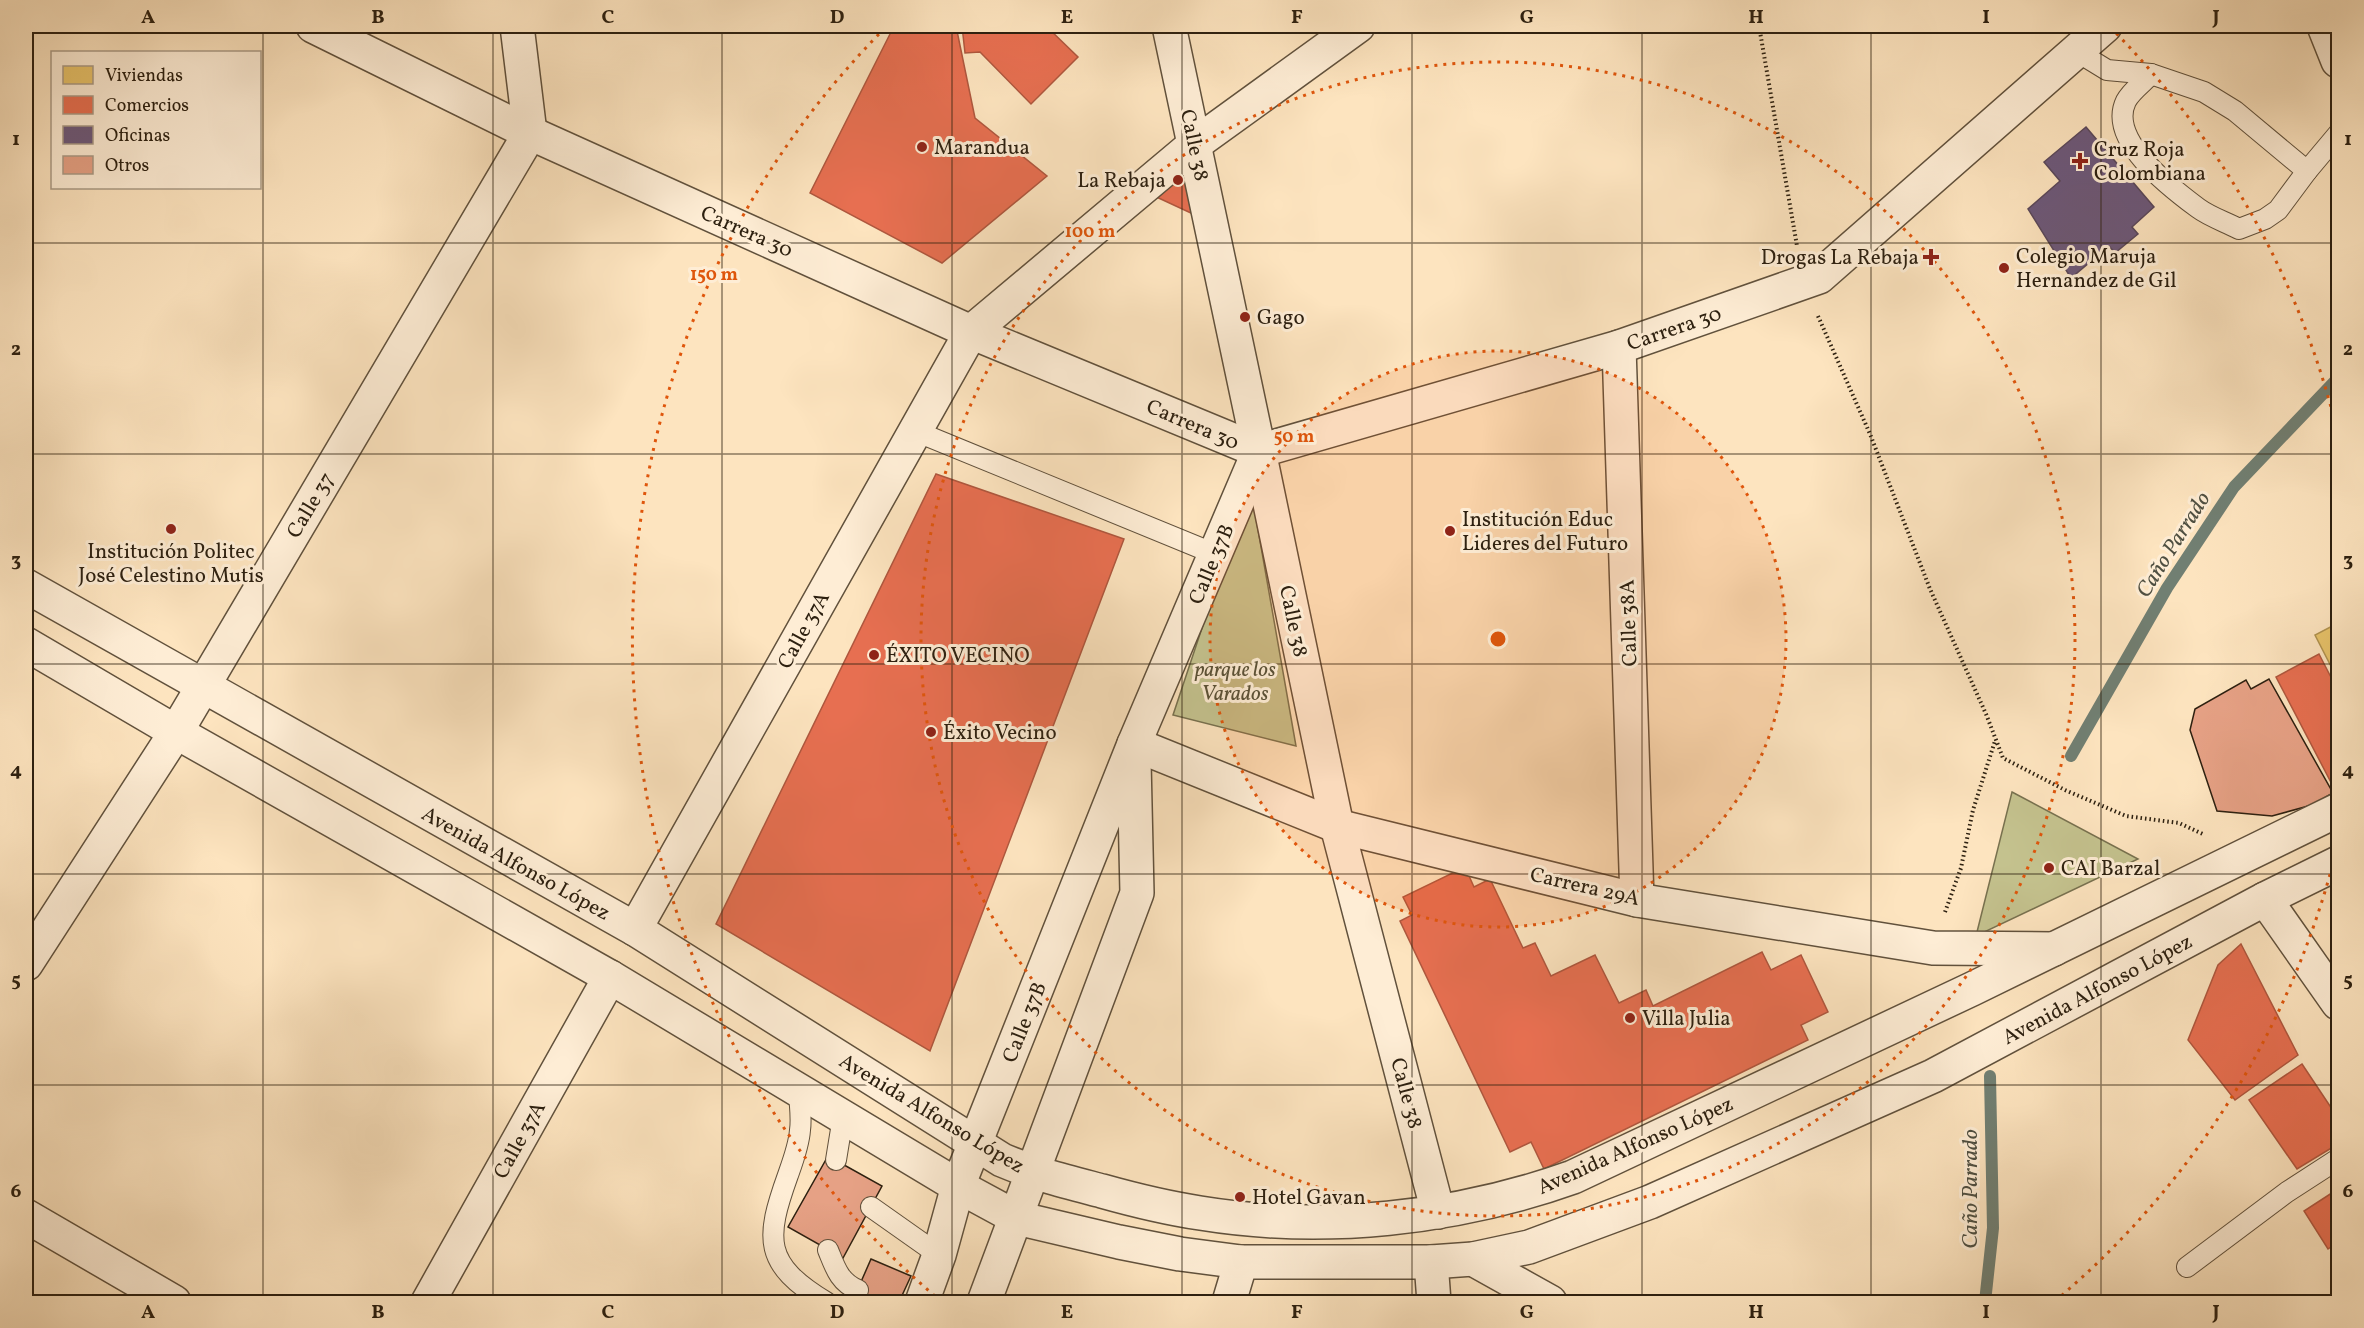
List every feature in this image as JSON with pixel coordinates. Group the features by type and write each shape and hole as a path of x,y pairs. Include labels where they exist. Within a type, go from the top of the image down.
{"street":[{"name":"Carrera 30","path":"313,26 530,133 971,332 1259,451 1619,347 1819,277 2105,26"},
{"path":"517,26 530,133"},
{"name":"Calle 38","path":"1169,26 1336,826 1438,1212"},
{"path":"971,332 1195,144 1358,26"},
{"path":"2324,26 2338,61"},
{"name":"Calle 37","path":"26,964 176,732 530,133"},
{"name":"Calle 37A","path":"635,929 971,332"},
{"name":"Calle 38A","path":"1619,347 1637,900"},
{"name":"Calle 37B","path":"922,1302 939,1255 958,1186 975,1143 1134,744 1259,451"},
{"name":"Avenida Alfonso López","path":"26,586 635,929 1002,1160 1034,1174 1151,1204 1201,1214 1253,1220 1346,1221 1438,1212 1491,1203 1573,1177 2054,949 2338,810"},
{"name":"Avenida Alfonso López","path":"26,644 176,732 610,977 958,1186 1017,1218 1180,1254 1241,1262 1431,1262 1473,1259 1529,1247 1650,1202 1933,1076 2265,899 2338,863"},
{"name":"Calle 37B","path":"984,1302 1034,1174 1137,893 1134,744"},
{"name":"Carrera 29A","path":"1134,744 1336,826 1637,900 1933,948 2054,949"},
{"path":"2265,899 2327,973 2338,1004"},
{"name":"Calle 37A","path":"428,1302 610,977"},
{"path":"26,1216 174,1302"},
{"path":"1473,1259 1550,1302"},
{"path":"1229,1302 1241,1262"},
{"path":"1431,1262 1434,1302"}],"lane":[{"path":"2076,51 2107,69 2151,74 2205,92 2235,111 2307,171"},
{"path":"2151,74 2126,101 2122,125 2136,152 2162,178 2200,209 2240,229 2265,219 2278,210 2338,134"},
{"path":"915,431 1215,554"},
{"path":"799,1089 801,1131 794,1160 776,1210 771,1234 776,1254 787,1274 826,1302"},
{"path":"836,1160 843,1117"},
{"path":"2187,1267 2287,1192 2338,1159"},
{"path":"871,1207 939,1255"},
{"path":"828,1250 837,1274 848,1286 858,1290"}],"path":[{"path":"1759,26 1804,282 1870,434 1930,589 2003,758 2064,790 2126,816 2179,823 2248,853"},
{"path":"1933,948 1961,868 1973,810 1996,740"}],"green space":[{"name":"parque los Varados","path":"1250,484 1296,746 1173,715"},
{"path":"2012,792 2138,859 1976,936"}],"building: Viviendas":[{"path":"2338,623 2338,680 2315,635"}],"building: Comercios":[{"name":"Marandua","path":"888,26 956,26 975,118 1047,176 942,263 810,193 890,34"},
{"path":"962,26 1046,26 1078,57 1031,104 980,52 965,53"},
{"name":"La Rebaja","path":"1185,165 1195,215 1150,194"},
{"name":"Éxito Vecino","path":"936,474 1124,539 930,1051 716,924"},
{"path":"2319,654 2338,691 2338,791 2336,792 2276,677"},
{"name":"Villa Julia","path":"1465,867 1474,887 1490,879 1523,948 1535,943 1551,976 1595,955 1619,1003 1646,990 1653,1006 1762,952 1771,970 1801,955 1828,1012 1801,1025 1808,1040 1544,1169 1531,1142 1510,1152 1400,921 1412,915 1403,897"},
{"path":"2241,944 2298,1055 2235,1100 2188,1040 2218,965"},
{"path":"2302,1064 2338,1118 2338,1144 2297,1169 2249,1100"},
{"path":"2338,1189 2338,1242 2328,1249 2304,1211"}],"building: Oficinas":[{"path":"2086,127 2154,207 2132,227 2138,234 2115,253 2109,246 2071,278 2028,209 2060,181 2044,162"}],"building: Otros":[{"path":"2269,679 2333,793 2312,805 2272,816 2217,811 2190,730 2195,709 2246,680 2251,689"},
{"path":"828,1156 882,1186 843,1258 788,1227"},
{"path":"871,1259 911,1276 899,1302 853,1300"}],"waterway":[{"name":"Caño Parrado","path":"2071,756 2167,588 2234,487 2338,378"},
{"name":"Caño Parrado","path":"1985,1302 1993,1228 1990,1076"}],"place":[{"name":"Marandua","path":"922,147"},
{"name":"Cruz Roja Colombiana","path":"2080,161"},
{"name":"La Rebaja","path":"1178,180"},
{"name":"Drogas La Rebaja","path":"1931,257"},
{"name":"Colegio Maruja Hernandez de Gil","path":"2004,268"},
{"name":"Gago","path":"1245,317"},
{"name":"Institución Politec José Celestino Mutis","path":"171,529"},
{"name":"Institución Educ Lideres del Futuro","path":"1450,531"},
{"name":"ÉXITO VECINO","path":"874,655"},
{"name":"Éxito Vecino","path":"931,732"},
{"name":"CAI Barzal","path":"2049,868"},
{"name":"Villa Julia","path":"1630,1018"},
{"name":"Hotel Gavan","path":"1240,1197"}]}
